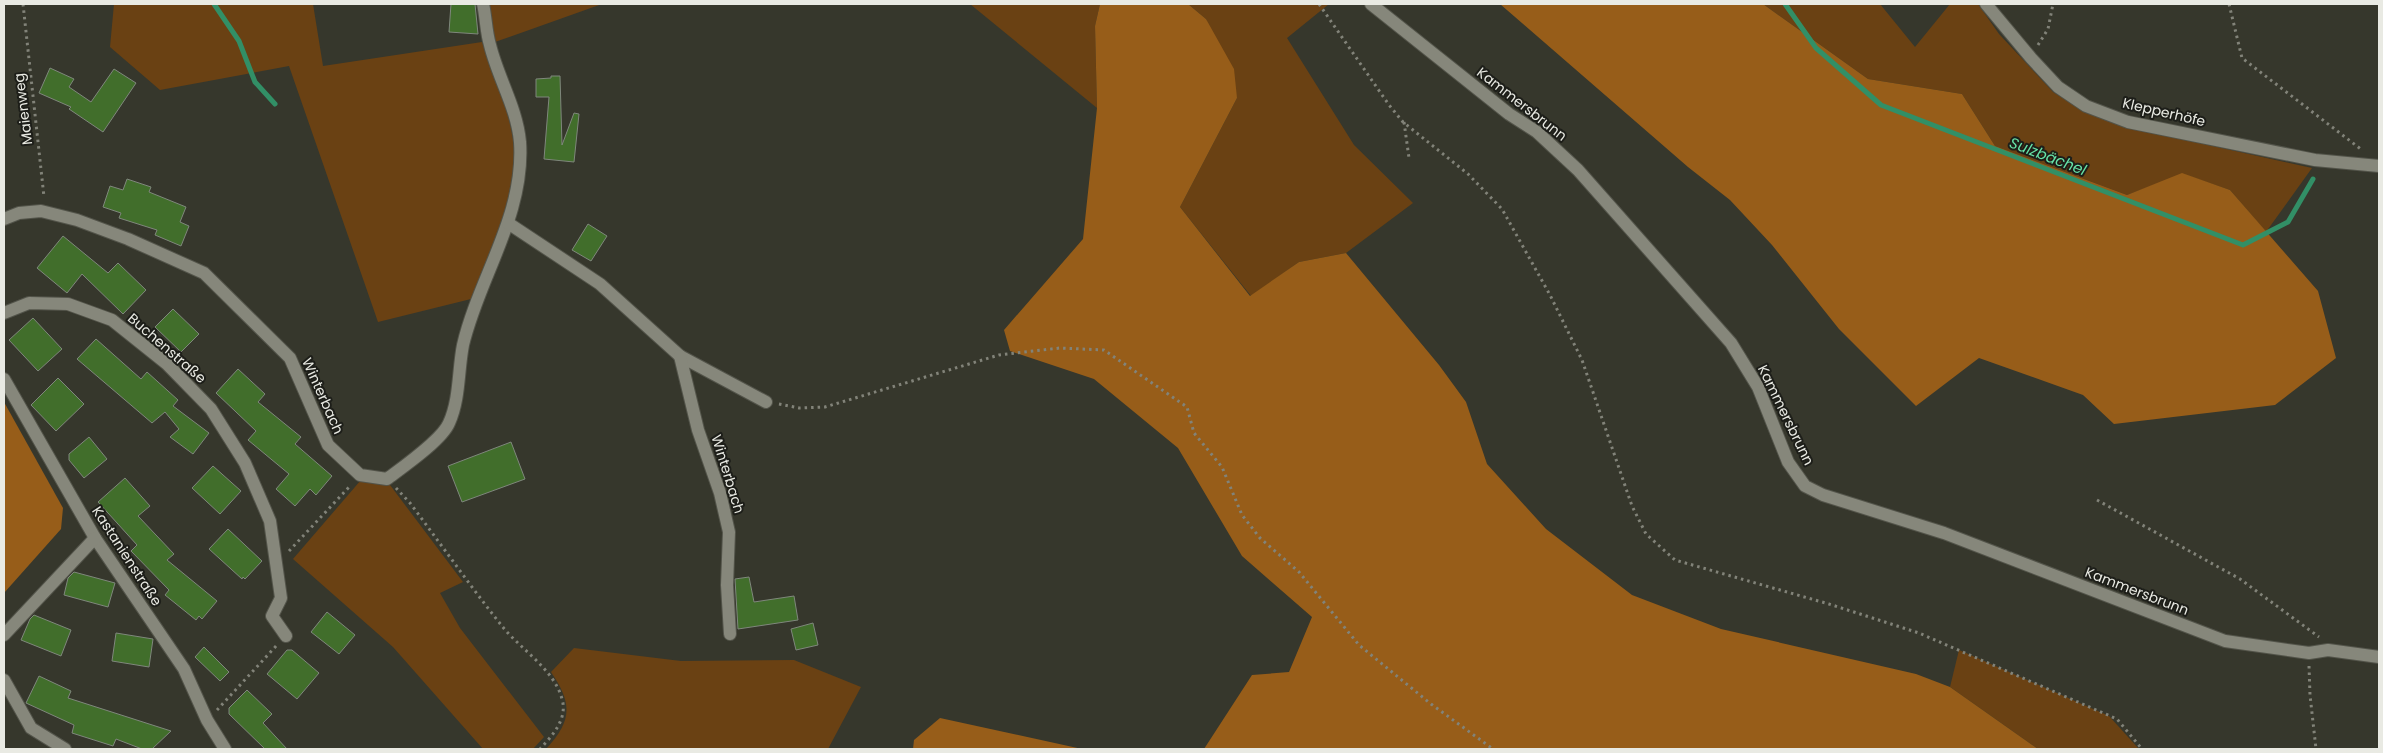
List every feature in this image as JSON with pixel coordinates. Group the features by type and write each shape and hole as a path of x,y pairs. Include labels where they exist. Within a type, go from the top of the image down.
{"street":[{"path":"360,475 388,478 421,454 448,425 454,407 464,344 508,223 519,185 520,142 512,108 490,45 483,4"},
{"name":"Kammersbrunn","path":"1371,4 1509,114 1537,132 1578,170 1731,343 1758,387 1788,462 1805,486 1823,494 1944,533 2225,641 2309,653 2328,650 2379,657"},
{"name":"Klepperhöfe","path":"1986,4 2030,58 2058,87 2086,106 2128,122 2315,160 2379,166"},
{"name":"Winterbach","path":"4,219 18,213 41,211 77,220 128,238 204,273 290,358 328,445 360,475"},
{"path":"508,223 600,284 680,356 766,402"},
{"name":"Buchenstraße","path":"4,313 28,303 68,304 112,320 167,364 211,408 245,463 270,520 281,598 272,616 286,636"},
{"name":"Winterbach","path":"680,356 698,430 720,493 729,532 727,585 730,634"},
{"name":"Kastanienstraße","path":"4,379 95,538 184,669 207,720 226,749"},
{"path":"4,634 95,538"},
{"path":"4,680 31,728 65,749"}],"path":[{"name":"Maienweg","path":"23,4 45,193 41,211"},
{"path":"1319,4 1389,106 1403,122 1468,174 1502,209 1550,295 1582,360 1632,506 1646,534 1674,560 1829,604 1919,633 2117,719 2142,749"},
{"path":"2030,58 2048,29 2053,4"},
{"path":"2229,4 2242,58 2364,151"},
{"path":"1403,122 1409,158"},
{"path":"766,402 799,408 825,407 999,355 1060,348 1104,350 1187,407 1194,433 1222,467 1242,515 1260,538 1299,572 1359,645 1431,704 1493,749"},
{"path":"276,564 360,475"},
{"path":"388,478 410,503 503,627 551,678 563,700 562,715 556,731 540,749"},
{"path":"2097,500 2240,578 2318,637 2328,650"},
{"path":"207,720 286,636"},
{"path":"2309,653 2310,695 2316,749"}],"shaded area":[{"path":"114,4 313,4 323,66 482,42 510,122 515,162 510,204 497,240 471,299 378,322 289,66 160,90 110,47"},
{"path":"489,4 602,4 495,42"},
{"path":"970,4 1100,4 1095,26 1097,108"},
{"path":"1100,4 1188,4 1206,19 1234,69 1237,98 1180,207 1250,296 1299,262 1346,253 1439,365 1466,402 1487,464 1546,529 1632,595 1721,629 1916,674 1950,687 2038,749 1204,749 1252,675 1289,672 1312,617 1242,556 1178,448 1094,379 1010,351 1004,330 1083,239 1097,108 1095,26"},
{"path":"1188,4 1329,4 1287,38 1354,145 1413,203 1346,253 1299,262 1251,296 1180,207 1237,98 1206,19"},
{"path":"1500,4 1763,4 1868,79 1962,94 1995,146 2127,195 2182,173 2230,190 2318,291 2336,358 2275,405 2114,424 2083,395 1979,358 1916,406 1839,329 1772,245 1730,200 1688,167"},
{"path":"1763,4 1880,4 1915,47 1950,4 1978,4 1999,34 2053,92 2081,109 2141,130 2312,168 2266,232 2230,190 2183,174 2127,195 1995,146 1962,94 1868,79"},
{"path":"4,402 63,508 61,529 4,593"},
{"path":"361,480 390,485 463,582 440,593 460,628 544,737 533,749 483,749 393,647 293,559"},
{"path":"574,648 681,661 794,660 861,687 828,749 546,749 561,729 566,711 563,693 551,672"},
{"path":"1959,650 2109,716 2139,749 2038,749 1950,687"},
{"path":"940,718 1082,749 913,749 914,740"}],"building":[{"path":"451,4 475,4 478,34 449,32"},
{"path":"50,68 74,79 69,87 91,102 114,69 136,83 103,132 69,109 71,107 39,93"},
{"path":"551,76 560,76 562,145 574,113 579,114 574,162 544,159 549,97 536,97 536,79 551,78"},
{"path":"127,179 151,187 149,192 186,207 180,222 189,226 181,246 155,235 157,230 119,218 121,213 103,207 110,186 123,190"},
{"path":"588,224 607,236 591,261 572,250"},
{"path":"63,236 108,273 118,263 146,290 123,314 82,274 67,293 37,268"},
{"path":"173,309 199,334 181,352 155,327"},
{"path":"33,318 62,349 38,371 9,340"},
{"path":"96,339 141,379 147,372 178,400 173,406 209,433 193,454 170,437 179,429 165,412 152,423 77,359"},
{"path":"238,369 265,394 258,402 301,437 295,444 332,476 316,495 310,489 295,506 276,489 289,474 248,440 256,431 216,393"},
{"path":"58,378 84,404 56,431 31,405"},
{"path":"89,437 107,459 84,478 69,460 69,454"},
{"path":"511,442 525,479 462,502 448,466"},
{"path":"213,466 241,491 220,514 192,488"},
{"path":"125,478 150,506 138,516 174,554 167,560 217,601 202,619 199,616 196,620 165,595 169,590 131,551 137,545 98,502"},
{"path":"228,529 262,561 245,579 243,577 242,579 209,549"},
{"path":"74,572 115,583 108,607 64,595 68,578"},
{"path":"749,577 754,602 794,596 798,620 738,629 735,579"},
{"path":"327,612 355,635 339,654 311,632"},
{"path":"34,615 71,630 61,656 21,640 30,619"},
{"path":"813,623 818,645 796,650 791,629"},
{"path":"116,633 153,639 149,667 112,661"},
{"path":"204,647 229,672 220,681 195,657"},
{"path":"287,650 292,650 319,673 297,699 267,674"},
{"path":"39,676 71,691 68,698 171,731 152,749 142,749 116,739 113,746 72,733 74,725 26,703"},
{"path":"247,690 272,714 263,723 287,749 265,749 229,714 229,708"}],"waterway":[{"name":"Winterbach","path":"214,4 239,41 255,82 275,104"},
{"name":"Sulzbächel","path":"1785,4 1816,48 1881,105 2243,245 2288,222 2313,179"}]}
